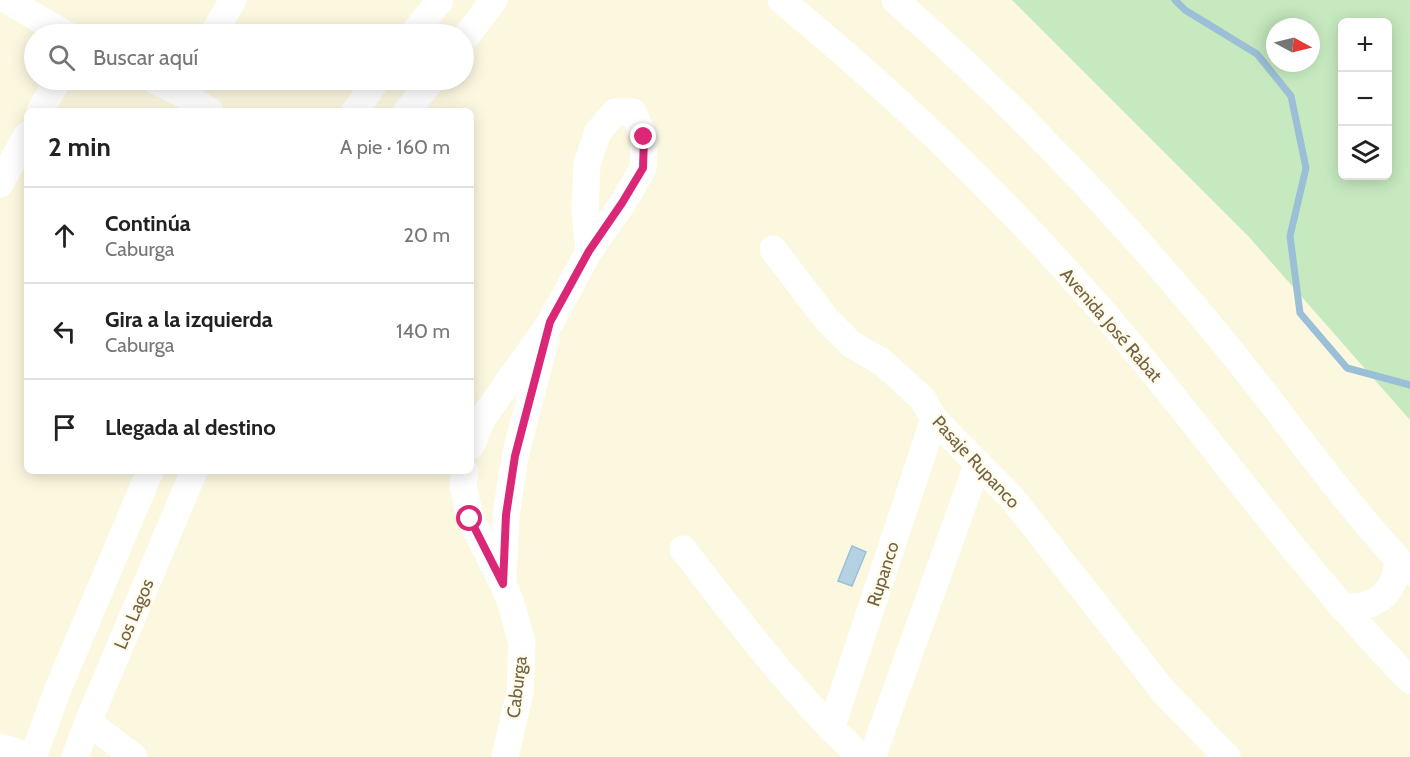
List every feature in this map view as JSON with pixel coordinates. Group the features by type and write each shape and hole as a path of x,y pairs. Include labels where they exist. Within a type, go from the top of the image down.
{"street":[{"path":"7,0 48,24"},
{"path":"219,24 233,0"},
{"path":"420,24 440,0"},
{"path":"474,26 494,0"},
{"name":"Avenida José Rabat","path":"781,0 847,55 944,145 1076,283 1153,372 1277,530 1341,606 1410,680"},
{"path":"895,0 1038,134 1118,219 1230,350 1346,500 1404,566 1391,587 1379,600 1360,607 1341,606"},
{"path":"42,108 52,90"},
{"path":"187,90 207,108"},
{"path":"357,108 370,90"},
{"path":"409,108 424,90"},
{"path":"0,184 24,140"},
{"name":"Pasaje Rupanco","path":"773,249 827,320 851,344 882,362 922,398 934,419 1012,498 1164,692 1227,757"},
{"name":"Caburga","path":"474,439 482,419 550,322 589,251"},
{"name":"Caburga","path":"503,584 506,515 515,456 550,322"},
{"name":"Rupanco","path":"831,729 934,419"},
{"path":"683,549 744,628 831,729 858,755 978,463"},
{"path":"0,747 33,757 58,689 149,474"},
{"name":"Los Lagos","path":"75,757 193,474"},
{"name":"Caburga","path":"465,474 463,485 470,519 511,603 522,643 520,692 505,757"},
{"path":"88,722 134,757"}],"green space":[{"path":"1012,0 1410,0 1410,420 1249,237"}],"water":[{"path":"852,546 866,552 852,586 838,581"}],"waterway":[{"path":"1175,0 1185,10 1257,54 1291,96 1306,168 1290,236 1300,313 1347,368 1410,385"}],"route":[{"path":"470,519 503,584 506,515 515,456 550,322 589,251 643,168 644,137"}]}
